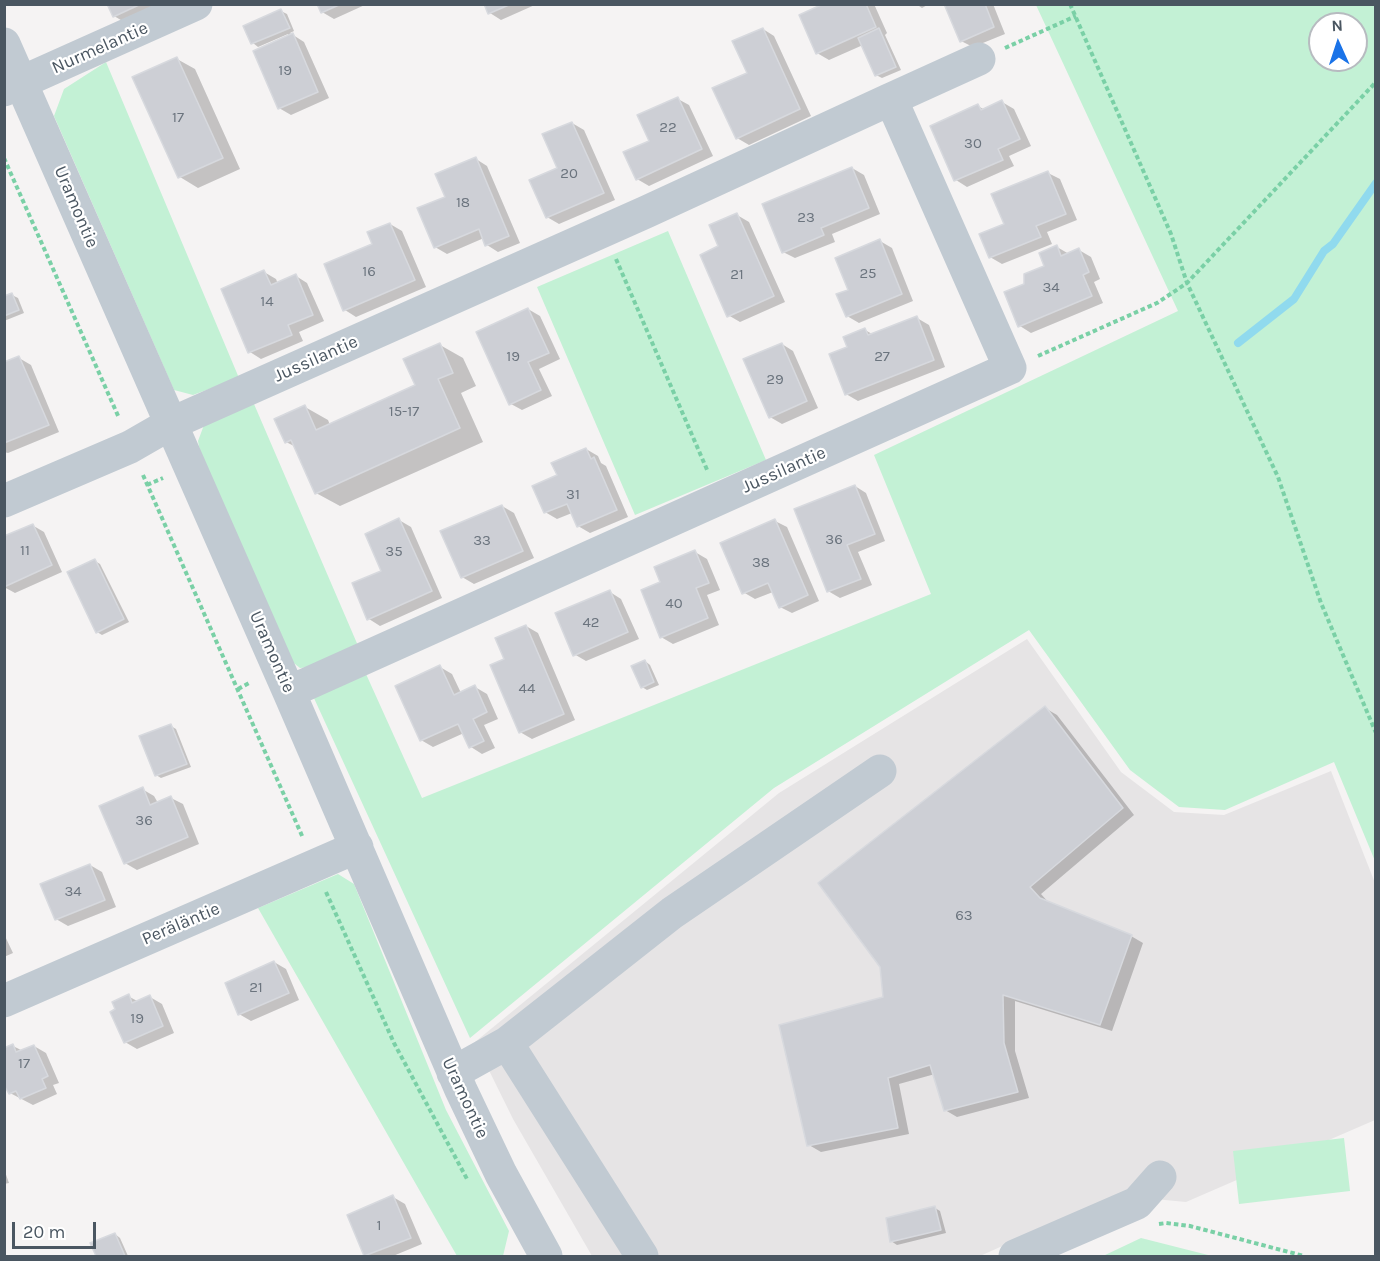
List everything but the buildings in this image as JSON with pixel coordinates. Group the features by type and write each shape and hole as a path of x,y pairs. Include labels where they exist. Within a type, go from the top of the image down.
{"street":[{"name":"Nurmelantie","path":"13,86 196,4"},
{"name":"Uramontie","path":"4,44 13,86 170,424 357,847 453,1072 542,1255"},
{"name":"Jussilantie","path":"4,501 130,447 170,424 603,231 979,59"},
{"path":"891,99 1010,368"},
{"name":"Jussilantie","path":"289,692 1010,368"},
{"path":"453,1072 507,1043 672,913 880,771"},
{"name":"Peräläntie","path":"4,1001 357,847"},
{"path":"507,1043 642,1257"},
{"path":"1015,1257 1137,1203 1160,1178"}],"path":[{"path":"1070,4 1171,234 1187,283 1278,477 1321,603 1376,733"},
{"path":"979,59 1076,16"},
{"path":"1010,368 1157,303 1187,283 1376,82"},
{"path":"4,158 329,901 394,1043 467,1180"},
{"path":"603,231 720,498"},
{"path":"1156,1225 1166,1223 1190,1226 1304,1257"}],"shaded area":[{"path":"1027,639 1121,772 1174,812 1224,815 1331,771 1375,883 1375,1120 1186,1202 1123,1196 1065,1218 980,1256 592,1256 513,1119 475,1042 779,793"}],"green space":[{"path":"1036,5 1375,5 1375,861 1334,762 1225,810 1179,807 1130,770 1029,630 774,788 470,1038 313,696 366,674 422,798 931,594 874,455 1178,311"},
{"path":"106,62 239,378 193,395 174,390 54,116 64,89"},
{"path":"668,231 766,460 635,515 537,287"},
{"path":"254,404 359,648 320,666 300,668 290,660 201,457 198,441 204,425"},
{"path":"338,874 354,884 446,1110 509,1231 503,1256 457,1256 258,908"},
{"path":"1344,1138 1350,1191 1239,1204 1233,1151"},
{"path":"1141,1238 1212,1256 1103,1256"}],"waterway":[{"path":"1238,343 1294,299 1324,251 1333,244 1376,183"}]}
